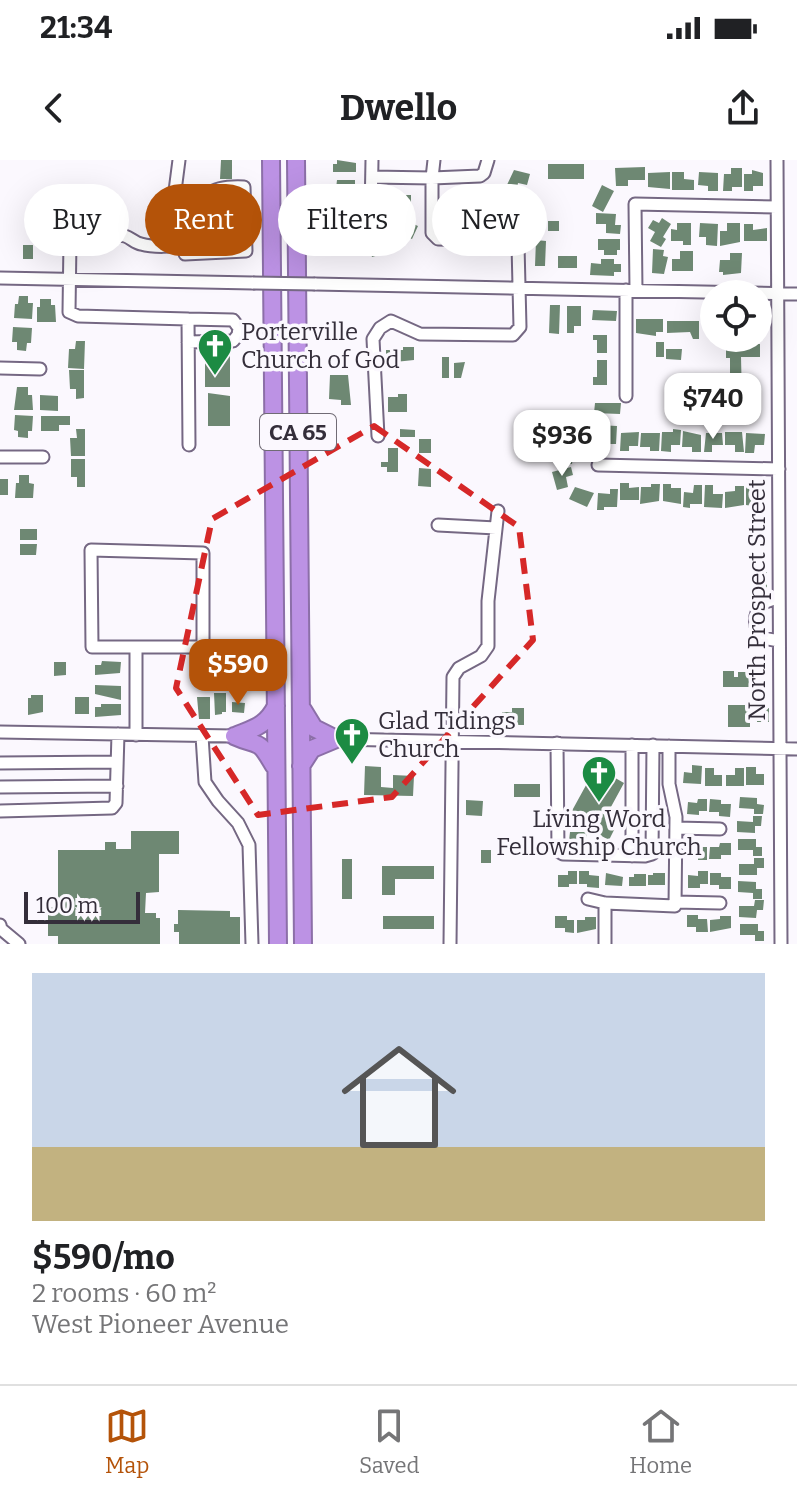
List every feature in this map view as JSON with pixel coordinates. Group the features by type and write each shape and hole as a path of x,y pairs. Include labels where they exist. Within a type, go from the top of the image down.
{"highway":[{"name":"CA 65","path":"271,160 278,944"},
{"name":"CA 65","path":"296,160 303,944"},
{"path":"300,704 314,728 336,739"},
{"path":"234,736 264,724 276,706"},
{"path":"234,736 260,744 276,768"},
{"path":"301,766 312,749 336,739"}],"street":[{"path":"176,184 179,160"},
{"path":"372,160 372,184"},
{"path":"378,436 373,339 380,328 391,321 420,334 513,335 520,327 516,243 442,240 433,236 434,160"},
{"path":"372,177 480,176 488,160"},
{"name":"North Prospect Street","path":"777,160 781,944"},
{"path":"626,396 635,204 777,207"},
{"path":"145,244 127,236 75,233 70,241 69,312 78,316 233,320 239,328 233,341 188,342"},
{"path":"0,278 797,294"},
{"path":"188,319 189,445"},
{"path":"0,368 40,369"},
{"path":"0,457 43,457"},
{"path":"598,465 779,469"},
{"path":"450,944 454,672 481,656 488,646 488,601 498,511"},
{"path":"438,525 496,528"},
{"path":"91,550 203,553 203,647 136,647 92,647 91,550"},
{"path":"779,597 763,603 755,619 763,638 779,641"},
{"path":"136,647 136,735"},
{"path":"0,732 234,736"},
{"path":"0,811 106,810 116,803 118,734"},
{"path":"202,736 205,782 238,823 249,845 252,944"},
{"path":"336,739 797,749"},
{"path":"557,743 558,851 563,854 632,856 652,854 653,745"},
{"path":"632,745 632,856"},
{"path":"588,899 605,903 675,906 676,828 669,784 669,746"},
{"path":"0,763 117,762"},
{"path":"0,787 117,786"},
{"path":"676,828 720,829"},
{"path":"675,902 720,903"},
{"path":"605,903 605,944"},
{"path":"0,925 19,944"}],"highlighted area":[{"path":"374,426 519,527 533,640 392,797 258,815 176,688 212,519"}],"building":[{"path":"221,160 232,160 232,179 220,179"},
{"path":"337,160 356,163 356,172 333,172 333,164 337,164"},
{"path":"548,164 584,164 584,179 548,179"},
{"path":"645,167 645,180 628,180 628,186 616,186 615,168"},
{"path":"731,168 742,168 742,187 723,191 724,174 731,174"},
{"path":"514,170 530,174 527,184 507,184"},
{"path":"752,170 763,173 763,186 753,186 753,191 744,191 744,174 752,174"},
{"path":"670,172 670,189 648,187 648,173"},
{"path":"672,172 684,172 684,179 694,180 694,190 672,190"},
{"path":"699,172 718,173 718,191 708,191 708,186 698,185"},
{"path":"337,180 355,180 355,184 337,184"},
{"path":"602,185 614,191 603,212 592,206"},
{"path":"596,213 616,214 615,225 621,225 620,234 606,233 606,224 596,224"},
{"path":"662,218 671,224 661,247 650,241 655,232 648,228 653,220 659,223"},
{"path":"548,221 559,221 559,231 548,231"},
{"path":"677,223 691,223 691,245 671,241 671,229 677,230"},
{"path":"700,223 718,224 717,246 706,245 706,237 699,237"},
{"path":"727,223 740,223 740,242 720,246 720,231 727,231"},
{"path":"744,224 753,224 753,230 767,228 767,241 744,241"},
{"path":"598,239 620,239 617,255 604,255 604,250 598,250"},
{"path":"24,245 24,256 33,256 33,259 23,259"},
{"path":"653,249 664,250 663,256 668,257 664,274 652,273"},
{"path":"680,251 693,251 693,271 672,271 672,259 680,259"},
{"path":"730,253 742,253 741,273 723,275 719,272 720,260 730,260"},
{"path":"535,256 545,256 545,266 535,266"},
{"path":"558,256 577,256 577,268 558,268"},
{"path":"601,259 614,259 614,264 621,264 621,272 614,272 614,276 590,275 591,263 601,264"},
{"path":"19,296 28,296 28,303 33,303 32,319 14,318"},
{"path":"40,299 51,299 51,305 55,305 56,322 37,322"},
{"path":"550,305 560,305 559,334 549,333"},
{"path":"567,306 581,306 581,326 574,326 574,333 567,333"},
{"path":"593,310 617,311 616,321 592,320"},
{"path":"636,319 663,319 663,332 656,332 656,336 636,333"},
{"path":"667,321 699,321 699,339 693,339 690,332 667,333"},
{"path":"13,327 32,328 31,343 27,343 26,351 17,350 17,342 12,342"},
{"path":"593,335 607,335 607,353 597,353 597,340 593,340"},
{"path":"76,341 85,341 84,369 68,368 69,349 75,349"},
{"path":"656,342 664,342 664,357 656,357"},
{"path":"403,347 414,347 414,360 386,360 386,350 403,350"},
{"path":"666,349 682,349 681,360 666,359"},
{"path":"726,352 760,352 760,357 741,357 742,398 730,398 730,358 726,358"},
{"path":"205,355 230,355 230,387 205,387"},
{"path":"442,357 449,357 449,378 442,378"},
{"path":"597,360 607,360 607,385 593,385 593,377 597,377"},
{"path":"465,362 461,378 454,378 454,363"},
{"path":"69,370 84,370 84,398 76,399 76,389 70,389"},
{"path":"330,375 348,375 351,405 341,405 341,400 329,399"},
{"path":"17,387 28,387 33,410 14,410"},
{"path":"208,393 230,396 230,426 208,426"},
{"path":"398,394 407,394 407,412 388,412 388,397 398,397"},
{"path":"40,395 58,396 58,411 40,410"},
{"path":"595,403 621,403 620,414 594,413"},
{"path":"15,415 33,416 28,438 18,437 18,431 14,430"},
{"path":"41,416 70,416 70,425 59,425 59,431 41,431"},
{"path":"585,424 594,438 575,444 569,433"},
{"path":"597,425 617,426 616,444 608,444 608,439 597,438"},
{"path":"76,429 85,429 85,456 71,456 70,438 77,438"},
{"path":"400,429 415,430 415,437 400,437"},
{"path":"673,429 681,430 680,445 671,445 671,452 661,451 662,432 673,432"},
{"path":"683,431 701,435 701,452 692,452 692,447 682,447"},
{"path":"639,432 638,446 629,446 629,451 620,451 621,433"},
{"path":"725,432 742,432 744,452 735,452 735,445 725,445"},
{"path":"641,433 660,433 659,451 640,447"},
{"path":"706,433 722,433 723,445 712,445 712,452 704,452"},
{"path":"746,433 765,434 764,445 755,445 754,453 745,453"},
{"path":"419,439 431,439 431,453 419,453"},
{"path":"555,443 567,445 566,455 573,456 572,464 553,462"},
{"path":"388,448 398,448 398,472 387,472 387,467 381,467 381,462 388,462"},
{"path":"71,459 85,459 85,487 77,487 77,477 71,477"},
{"path":"571,467 573,475 566,477 568,487 557,490 552,472"},
{"path":"419,468 431,469 431,487 418,486"},
{"path":"19,475 29,475 29,483 34,484 33,498 15,498"},
{"path":"0,479 8,479 8,495 0,495"},
{"path":"620,483 629,483 629,488 639,487 639,500 620,500"},
{"path":"651,484 660,484 659,501 640,504 641,487 651,487"},
{"path":"663,484 681,488 681,504 663,501"},
{"path":"694,485 702,485 702,504 683,507 684,492 693,493"},
{"path":"705,485 713,485 713,494 723,494 722,508 704,507"},
{"path":"735,486 744,486 744,505 725,508 725,492 735,491"},
{"path":"746,486 756,486 756,493 765,493 765,508 746,505"},
{"path":"575,487 594,493 587,507 569,499"},
{"path":"610,489 618,489 617,507 597,510 598,493 610,494"},
{"path":"20,529 37,529 37,540 20,540"},
{"path":"20,544 37,544 36,555 20,555"},
{"path":"753,572 767,572 767,588 753,588"},
{"path":"102,661 121,662 120,673 95,675 95,665 101,665"},
{"path":"54,662 66,662 66,675 54,676"},
{"path":"723,671 734,671 734,677 738,677 738,672 754,672 754,687 723,687"},
{"path":"95,685 121,686 121,700 95,694"},
{"path":"214,693 226,693 226,712 222,714 215,715"},
{"path":"43,695 43,712 28,715 28,698"},
{"path":"75,697 89,697 89,714 75,714"},
{"path":"197,697 210,697 210,719 199,719"},
{"path":"232,702 245,703 244,713 232,712"},
{"path":"101,704 121,704 121,715 95,717 95,707 101,707"},
{"path":"728,705 750,705 750,727 728,727"},
{"path":"512,708 524,708 524,725 512,725 512,721 502,720 502,712 512,712"},
{"path":"757,708 769,708 769,722 757,722"},
{"path":"692,765 702,766 701,784 683,783 684,772 692,773"},
{"path":"365,766 381,767 381,787 393,788 393,775 414,776 413,796 364,795"},
{"path":"596,767 624,783 606,816 618,822 609,840 568,818"},
{"path":"746,767 756,767 756,774 764,774 764,785 746,785"},
{"path":"705,768 714,768 714,775 722,775 722,786 705,786"},
{"path":"735,768 744,768 744,786 726,786 726,775 735,775"},
{"path":"514,784 540,784 540,797 514,797"},
{"path":"740,797 757,798 757,804 764,805 763,814 754,814 754,809 739,808"},
{"path":"698,799 707,799 707,811 699,811 699,815 687,814 688,802 697,803"},
{"path":"710,799 731,804 730,817 709,812"},
{"path":"466,800 483,801 482,816 466,815"},
{"path":"753,816 762,816 761,826 755,826 755,833 737,832 737,821 753,822"},
{"path":"131,831 179,831 179,854 159,854 159,892 146,893 145,913 156,913 156,918 160,918 160,944 58,944 58,936 48,936 48,907 58,908 58,850 105,850 105,842 116,842 116,849 131,849"},
{"path":"570,832 587,832 586,842 569,841"},
{"path":"738,839 756,839 756,847 762,847 762,856 753,856 753,850 738,850"},
{"path":"688,843 700,843 699,847 707,847 707,860 698,860 698,855 688,855"},
{"path":"720,843 731,843 731,855 709,859 710,847 719,847"},
{"path":"481,850 491,850 491,863 481,863"},
{"path":"754,858 764,858 764,868 757,868 757,875 739,875 739,864 754,864"},
{"path":"342,859 352,859 352,899 342,899"},
{"path":"382,866 434,866 434,879 395,879 395,895 382,895"},
{"path":"568,871 577,871 577,884 558,887 558,875 568,875"},
{"path":"579,871 589,871 589,875 599,876 599,888 579,884"},
{"path":"698,871 708,871 708,884 688,888 688,875 698,876"},
{"path":"606,873 623,877 622,886 605,885"},
{"path":"665,873 665,885 648,885 648,875"},
{"path":"710,873 731,877 731,889 710,885"},
{"path":"634,874 646,874 646,886 629,886 629,877 634,877"},
{"path":"738,881 756,882 756,889 762,889 762,899 753,899 753,893 738,892"},
{"path":"755,900 764,900 763,910 757,910 756,918 739,917 739,906 754,906"},
{"path":"178,910 230,911 230,917 240,917 240,944 179,944 179,932 174,932 174,924 178,924"},
{"path":"687,915 707,919 708,932 696,932 696,927 687,927"},
{"path":"383,916 434,916 434,929 383,929"},
{"path":"555,916 567,916 567,920 574,920 574,933 565,932 565,928 555,928"},
{"path":"720,916 731,916 731,928 710,932 710,920 720,919"},
{"path":"585,917 596,917 596,929 577,933 577,920 585,920"},
{"path":"740,924 758,924 758,931 764,931 764,941 755,941 755,935 740,935"}],"place":[{"name":"Porterville Church of God","path":"215,377"},
{"name":"Glad Tidings Church","path":"352,766"},
{"name":"Living Word Fellowship Church","path":"599,804"}]}
